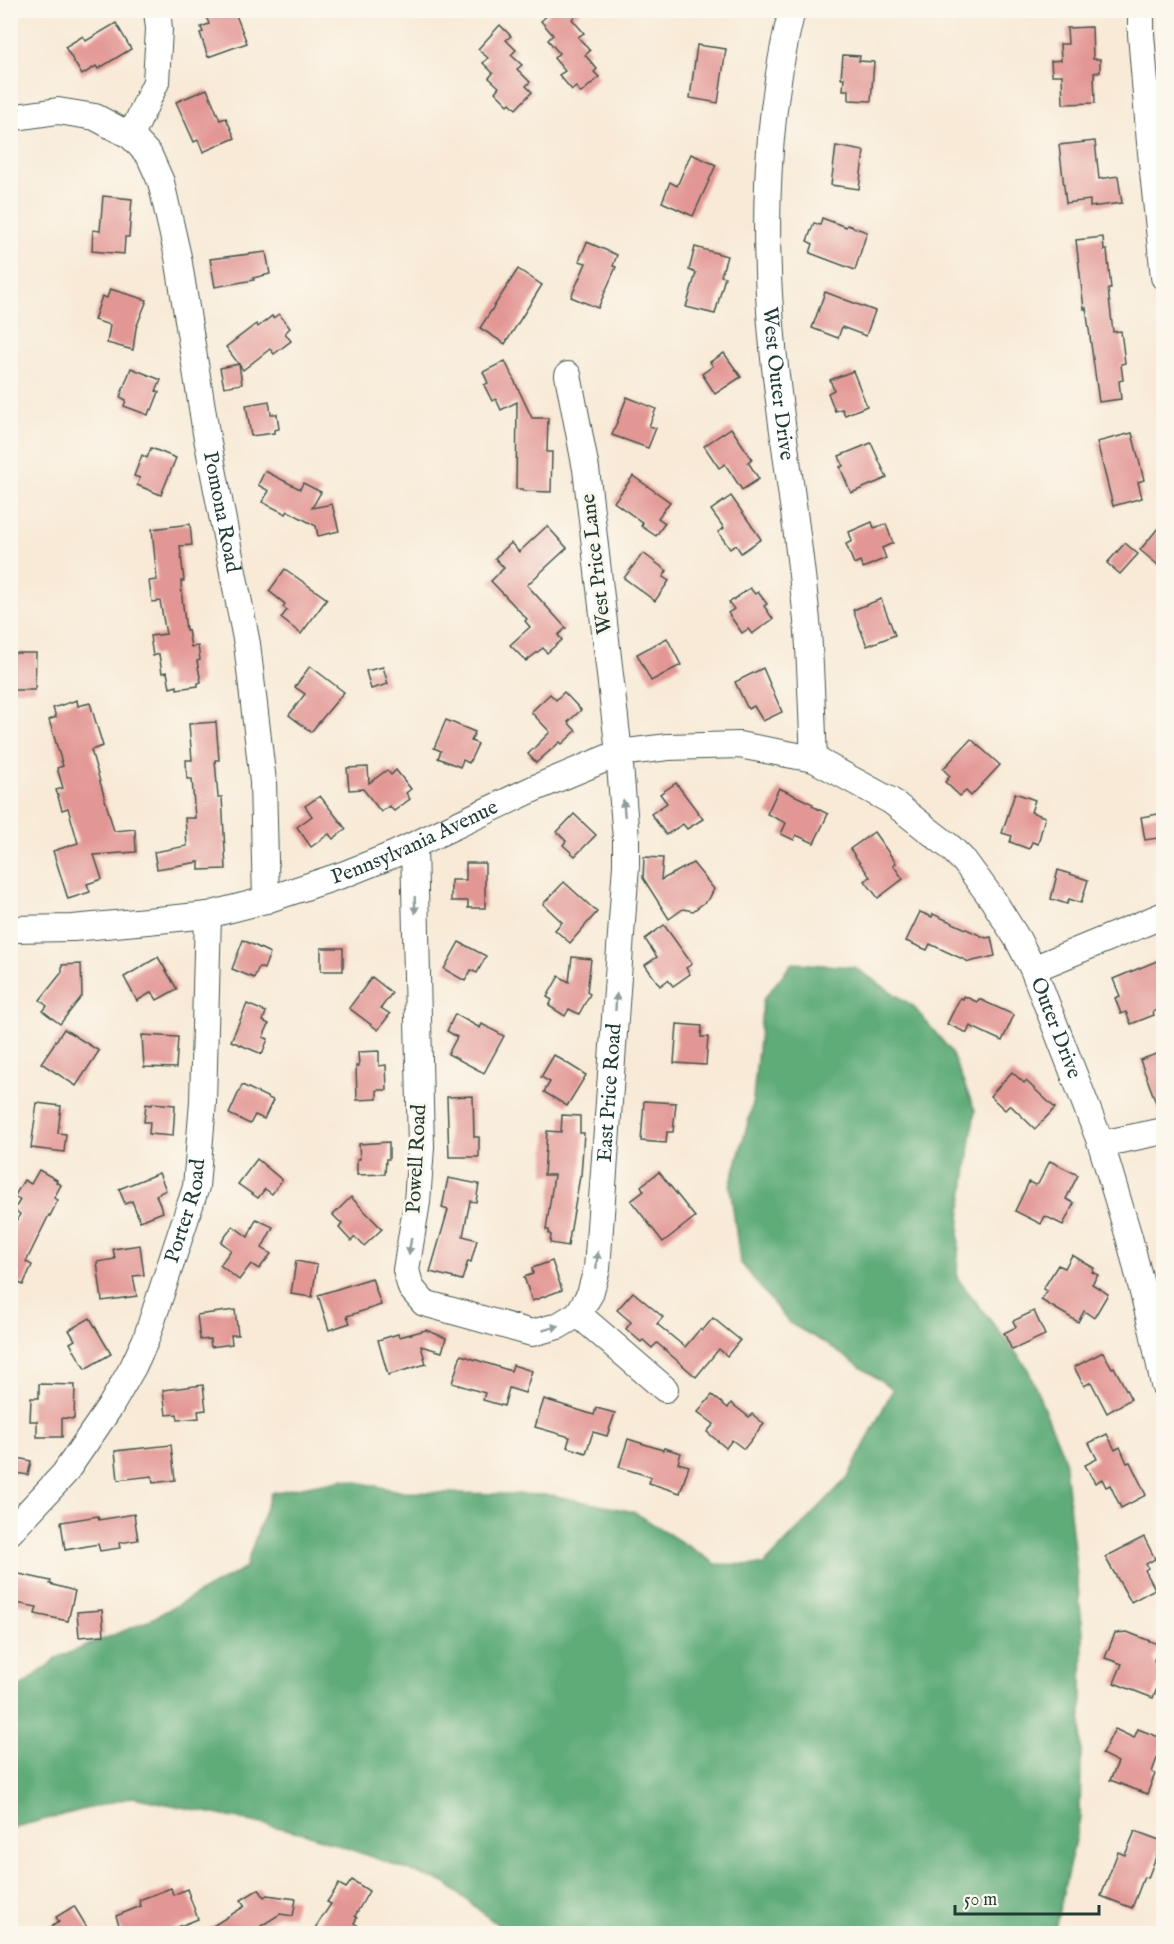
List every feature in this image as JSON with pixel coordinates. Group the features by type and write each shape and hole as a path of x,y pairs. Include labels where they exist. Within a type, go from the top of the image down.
{"street":[{"path":"10,118 58,111 96,117 131,136 156,82 159,29 157,10"},
{"name":"West Outer Drive","path":"792,10 779,69 771,132 767,189 768,263 777,383 807,632 814,759"},
{"path":"1141,10 1157,227 1164,277"},
{"name":"Pomona Road","path":"131,136 149,155 161,182 178,257 206,434 247,644 263,772 266,900"},
{"name":"West Price Lane","path":"568,375 586,470 620,753"},
{"name":"Pennsylvania Avenue","path":"10,929 73,928 208,915 266,900 345,874 414,846 533,789 620,753 668,747 739,745 814,759"},
{"name":"East Price Road","path":"578,1314 590,1294 597,1269 602,1205 626,865 620,753"},
{"name":"Outer Drive","path":"814,759 891,801 950,847 965,862 993,900 1018,940 1033,969 1101,1144 1129,1237 1164,1385"},
{"name":"Powell Road","path":"414,846 422,1147 417,1202 406,1270 411,1288 424,1303 532,1333 558,1326 578,1314"},
{"name":"Porter Road","path":"10,1532 61,1479 110,1407 133,1367 146,1339 196,1187 204,1085 208,915"},
{"path":"1033,969 1164,915"},
{"path":"1101,1144 1164,1131"},
{"path":"578,1314 665,1389"}],"green space":[{"path":"792,963 854,967 913,1006 950,1050 975,1110 960,1219 957,1278 1027,1367 1064,1457 1083,1633 1080,1818 1054,1933 508,1933 445,1883 304,1833 239,1819 133,1797 11,1828 11,1694 59,1657 148,1621 245,1568 271,1493 344,1479 403,1492 551,1495 634,1512 716,1564 764,1565 848,1477 893,1389 823,1342 789,1323 740,1262 730,1186 752,1108 763,1000"}],"building":[{"path":"204,10 234,10 247,43 208,57 200,33 203,32 201,27 209,24"},
{"path":"553,10 582,10 572,19 584,33 578,37 590,51 585,55 597,69 594,72 599,77 581,93 576,87 572,90 559,75 565,71 554,58 559,53 548,40 553,35 541,21"},
{"path":"116,23 131,49 98,69 96,66 82,75 65,47 83,36 86,41"},
{"path":"500,25 511,36 506,40 516,50 511,55 522,65 517,69 530,82 526,86 532,92 516,109 510,103 508,105 495,92 499,87 489,78 493,73 483,63 488,58 478,49"},
{"path":"1092,27 1093,59 1100,59 1100,72 1094,73 1095,103 1063,104 1062,75 1052,75 1051,61 1061,60 1060,44 1068,44 1067,28"},
{"path":"697,45 726,49 718,103 690,98"},
{"path":"843,55 860,56 859,61 874,62 871,101 849,100 849,90 843,90 844,78 841,78"},
{"path":"207,89 220,120 226,118 235,138 203,152 198,140 194,142 176,102"},
{"path":"1095,141 1099,179 1118,176 1122,203 1090,207 1090,200 1066,203 1059,145"},
{"path":"836,146 864,151 859,189 831,185"},
{"path":"691,154 716,165 693,216 662,202 670,182 677,186"},
{"path":"103,196 132,199 129,237 125,237 124,254 92,251 93,230 100,231"},
{"path":"822,218 867,232 855,270 810,253 813,244 807,241 814,223 820,225"},
{"path":"1103,237 1104,250 1107,250 1111,289 1108,289 1113,332 1121,331 1125,363 1121,364 1123,380 1119,381 1121,399 1099,402 1076,240"},
{"path":"587,242 617,255 613,266 616,267 598,308 571,297 586,263 579,261"},
{"path":"695,247 727,256 721,276 725,277 715,314 686,307 696,273 689,270"},
{"path":"266,252 270,274 253,278 254,280 215,287 210,259"},
{"path":"518,269 542,285 505,344 480,328"},
{"path":"110,289 147,300 136,328 133,350 107,343 110,325 94,320 102,296 107,298"},
{"path":"825,292 875,311 866,336 842,327 838,338 812,328"},
{"path":"279,314 290,328 285,333 291,341 274,354 270,349 243,370 226,347 256,324 258,327 272,316 273,318"},
{"path":"724,353 741,377 715,394 702,374 713,366 710,362"},
{"path":"505,361 532,418 548,418 547,452 552,452 551,492 516,489 517,402 501,410 496,399 492,401 484,385 488,383 483,372"},
{"path":"239,364 242,384 224,387 220,368"},
{"path":"131,368 161,380 156,391 159,392 148,415 124,406 126,400 120,397"},
{"path":"853,371 867,406 845,415 842,409 835,411 828,393 834,390 830,380"},
{"path":"627,397 656,409 649,426 656,428 648,448 612,435"},
{"path":"269,401 271,414 277,414 279,429 274,430 274,433 251,436 246,405"},
{"path":"731,428 752,459 748,462 759,479 742,490 725,464 719,468 704,446"},
{"path":"1132,433 1144,480 1138,482 1142,498 1113,506 1097,442"},
{"path":"871,443 887,478 851,493 840,467 843,466 839,456"},
{"path":"151,448 176,458 161,495 137,485 140,478 134,476 142,455 147,458"},
{"path":"265,471 300,489 303,483 321,492 312,508 332,504 339,531 318,536 316,526 288,511 286,514 262,502 269,491 258,485"},
{"path":"633,476 670,502 658,518 665,523 656,536 641,526 643,523 614,502"},
{"path":"731,496 761,539 741,553 736,545 730,549 718,532 724,528 711,510"},
{"path":"1164,521 1164,570 1140,550"},
{"path":"872,522 874,528 886,524 893,543 882,548 886,558 863,568 860,561 854,564 846,544 852,541 849,532"},
{"path":"190,524 192,545 180,546 184,581 181,581 182,598 186,630 188,630 191,647 198,646 200,660 197,661 201,682 198,686 177,689 177,686 170,688 167,672 162,673 159,654 153,656 150,636 166,634 160,601 152,602 149,581 157,580 152,529"},
{"path":"547,526 567,548 527,585 566,628 558,635 562,640 547,653 543,648 526,661 510,645 530,627 525,621 527,619 491,581 504,568 495,558 511,543 519,552"},
{"path":"1125,543 1138,554 1120,574 1107,563"},
{"path":"643,553 667,571 663,577 669,581 655,601 624,578"},
{"path":"285,569 327,599 301,634 281,618 287,610 283,607 285,604 269,591"},
{"path":"750,588 755,594 758,592 767,604 764,606 773,619 752,634 748,629 742,633 728,613 734,609 729,603"},
{"path":"881,599 895,635 867,646 853,610"},
{"path":"667,638 681,665 651,681 637,654"},
{"path":"10,653 36,653 35,690 10,690"},
{"path":"310,666 344,692 311,732 289,715 305,694 295,687"},
{"path":"383,667 388,684 371,689 366,671"},
{"path":"763,668 782,712 763,721 754,706 748,709 735,682"},
{"path":"564,692 581,710 568,722 576,731 536,763 528,754 550,732 531,712 550,694 556,700"},
{"path":"77,700 78,706 90,703 103,746 91,750 114,831 135,829 136,852 94,855 102,879 87,884 90,892 68,899 53,851 78,843 68,808 62,810 56,790 63,788 57,768 63,766 49,720 56,717 53,708"},
{"path":"446,720 475,732 471,741 478,744 469,763 463,760 460,767 438,758 441,751 434,748"},
{"path":"216,722 219,760 215,760 218,797 222,797 226,869 199,870 199,862 157,869 154,852 187,846 185,818 195,818 192,779 187,779 186,760 192,760 189,724"},
{"path":"971,739 1000,765 971,796 966,791 960,796 945,782 950,776 943,769"},
{"path":"368,767 369,783 387,770 391,775 396,770 411,789 406,793 410,799 394,811 389,806 381,812 363,789 349,790 347,768"},
{"path":"676,783 703,819 687,829 683,824 666,835 651,814 667,803 660,794"},
{"path":"779,788 813,804 812,806 828,814 814,843 796,835 794,840 781,834 786,823 767,814"},
{"path":"1015,793 1035,800 1031,812 1045,817 1038,844 1032,842 1029,849 1010,842 1012,836 1002,833"},
{"path":"320,796 346,829 333,839 329,834 311,847 297,827 312,816 305,806"},
{"path":"1164,813 1164,837 1145,840 1141,817"},
{"path":"574,814 596,835 575,856 563,845 566,841 557,832"},
{"path":"874,832 896,863 893,865 903,879 878,898 865,881 870,877 850,849"},
{"path":"644,857 663,858 661,880 693,863 714,889 709,899 693,911 683,909 669,919 643,878"},
{"path":"466,863 485,863 485,908 468,908 468,901 451,901 451,880 466,880"},
{"path":"1058,870 1088,880 1081,903 1069,899 1067,904 1051,899"},
{"path":"564,882 597,912 570,943 555,930 562,922 543,904"},
{"path":"920,912 932,917 933,914 986,938 991,937 995,956 969,962 930,944 927,950 906,941"},
{"path":"664,925 692,964 686,968 690,974 673,986 668,980 660,986 645,965 657,957 645,939"},
{"path":"243,940 270,953 264,969 259,967 254,978 232,969"},
{"path":"459,942 486,956 477,973 471,970 465,981 444,969"},
{"path":"321,948 343,948 343,971 321,971"},
{"path":"158,957 177,989 157,1000 152,992 137,1001 124,977"},
{"path":"572,957 591,959 587,992 590,994 579,1014 569,1009 565,1016 549,1006 552,1000 547,997 559,976 569,982"},
{"path":"1164,958 1164,1007 1153,1012 1154,1015 1131,1024 1126,1012 1121,1014 1115,998 1120,996 1113,979"},
{"path":"81,964 82,996 60,1024 43,1011 47,1006 40,1000 62,972 62,965"},
{"path":"372,977 392,993 381,1008 390,1014 378,1030 349,1008"},
{"path":"964,996 977,1002 979,999 1014,1015 1002,1041 970,1026 967,1033 947,1024 960,998 963,999"},
{"path":"247,1004 266,1012 263,1021 269,1024 263,1037 268,1039 262,1054 231,1041"},
{"path":"455,1014 480,1028 482,1024 504,1036 484,1073 448,1054 457,1037 447,1031"},
{"path":"677,1024 702,1026 701,1037 708,1037 706,1065 674,1063"},
{"path":"64,1029 99,1051 76,1086 41,1063"},
{"path":"142,1035 178,1037 176,1068 144,1067"},
{"path":"379,1051 379,1066 386,1065 387,1090 377,1090 377,1099 357,1100 358,1052"},
{"path":"1164,1051 1164,1116 1161,1116 1140,1060"},
{"path":"554,1055 586,1075 567,1106 544,1092 550,1082 541,1077"},
{"path":"1012,1072 1024,1083 1026,1081 1055,1108 1035,1129 1010,1105 1005,1110 990,1096"},
{"path":"242,1085 273,1100 264,1119 255,1115 250,1124 229,1114"},
{"path":"473,1096 474,1137 479,1137 479,1157 449,1157 447,1097"},
{"path":"644,1101 676,1103 673,1132 667,1132 666,1143 641,1141"},
{"path":"37,1103 61,1106 58,1133 66,1134 64,1152 31,1148"},
{"path":"152,1103 175,1105 173,1136 149,1134 150,1122 144,1122 146,1104 152,1105"},
{"path":"562,1115 580,1116 580,1133 584,1133 581,1176 568,1246 550,1243 551,1235 549,1230 546,1230 554,1175 544,1175 547,1131 561,1132"},
{"path":"389,1142 389,1159 386,1159 385,1174 357,1175 357,1159 360,1159 359,1144"},
{"path":"257,1159 282,1180 272,1194 265,1189 258,1198 238,1184"},
{"path":"1050,1161 1078,1175 1066,1199 1074,1203 1063,1225 1045,1216 1041,1224 1015,1211 1029,1182 1038,1184"},
{"path":"39,1170 57,1180 56,1182 61,1185 54,1198 58,1200 26,1262 32,1265 23,1285 17,1282 10,1294 10,1235 20,1214 14,1210 20,1200 14,1197 24,1180 31,1184"},
{"path":"659,1172 695,1217 663,1242 631,1201 644,1191 641,1186"},
{"path":"159,1173 166,1190 156,1195 163,1212 140,1221 132,1201 125,1204 119,1189"},
{"path":"448,1178 479,1184 476,1202 470,1201 463,1236 477,1240 471,1262 468,1261 462,1280 430,1272 448,1210 442,1208"},
{"path":"351,1197 382,1229 364,1246 355,1237 351,1241 339,1228 342,1224 333,1215"},
{"path":"256,1219 273,1227 262,1248 271,1254 259,1269 251,1264 239,1280 220,1265 231,1250 221,1242 233,1226 248,1237"},
{"path":"140,1245 144,1275 133,1276 137,1296 102,1301 97,1262 115,1259 113,1249"},
{"path":"1072,1255 1094,1268 1092,1272 1098,1275 1092,1284 1108,1294 1094,1318 1084,1311 1078,1322 1041,1300 1047,1291 1043,1289 1058,1265 1065,1268"},
{"path":"296,1261 317,1265 312,1297 291,1294"},
{"path":"552,1261 562,1290 532,1301 524,1277 533,1274 532,1268"},
{"path":"372,1278 381,1305 347,1316 350,1323 329,1330 318,1295"},
{"path":"633,1292 663,1317 657,1324 685,1347 713,1318 740,1340 727,1356 719,1349 696,1377 657,1343 652,1348 626,1329 631,1322 617,1310"},
{"path":"235,1310 238,1335 231,1335 232,1344 211,1347 210,1339 200,1340 197,1315"},
{"path":"1034,1311 1045,1335 1012,1350 1004,1333 1016,1327 1013,1321"},
{"path":"90,1318 111,1354 85,1369 70,1343 75,1340 69,1330"},
{"path":"426,1330 446,1338 442,1352 421,1346 426,1364 388,1375 378,1340"},
{"path":"1103,1352 1131,1399 1107,1413 1091,1382 1084,1386 1074,1367"},
{"path":"461,1355 511,1371 513,1365 532,1371 525,1393 509,1388 504,1406 483,1400 485,1393 452,1383"},
{"path":"39,1384 75,1385 74,1419 62,1418 62,1437 37,1437 37,1421 30,1421 31,1398 39,1398"},
{"path":"203,1385 206,1410 198,1411 199,1418 178,1420 177,1414 166,1415 163,1390"},
{"path":"712,1395 728,1408 731,1403 749,1417 752,1414 764,1424 744,1449 732,1440 726,1448 707,1432 714,1424 698,1412"},
{"path":"544,1399 594,1415 596,1408 615,1413 607,1436 593,1432 586,1453 567,1447 570,1437 535,1427"},
{"path":"1107,1434 1115,1450 1120,1447 1127,1463 1130,1462 1146,1495 1121,1508 1110,1485 1106,1487 1102,1479 1095,1483 1085,1465 1097,1459 1089,1443"},
{"path":"628,1439 681,1453 678,1463 689,1466 680,1493 649,1483 651,1477 619,1467"},
{"path":"171,1445 175,1480 153,1483 152,1476 118,1480 115,1451"},
{"path":"10,1456 31,1461 28,1475 10,1472"},
{"path":"134,1514 138,1540 119,1543 120,1548 100,1551 98,1544 65,1550 61,1522 98,1516 99,1520"},
{"path":"1144,1537 1155,1559 1146,1564 1148,1568 1145,1570 1155,1589 1131,1602 1105,1557"},
{"path":"10,1572 51,1581 50,1584 75,1591 68,1621 35,1614 37,1607 10,1602"},
{"path":"102,1610 104,1635 79,1637 77,1612"},
{"path":"1127,1632 1160,1645 1154,1660 1159,1673 1163,1674 1153,1698 1114,1683 1122,1664 1105,1658 1115,1633"},
{"path":"1115,1729 1134,1738 1138,1729 1164,1739 1147,1794 1110,1780 1118,1762 1102,1754"},
{"path":"1135,1831 1162,1841 1148,1878 1144,1877 1132,1908 1101,1896 1118,1852 1125,1855"},
{"path":"352,1880 369,1891 355,1916 357,1918 354,1923 370,1934 311,1934 331,1904 327,1902 339,1884 346,1888"},
{"path":"171,1888 173,1895 187,1889 198,1919 160,1934 122,1934 116,1916 141,1906 139,1900"},
{"path":"259,1889 264,1897 267,1895 296,1899 293,1916 280,1914 261,1926 263,1928 255,1934 200,1934 245,1906 241,1900"},
{"path":"74,1906 91,1934 40,1934 59,1922 56,1917"}]}
